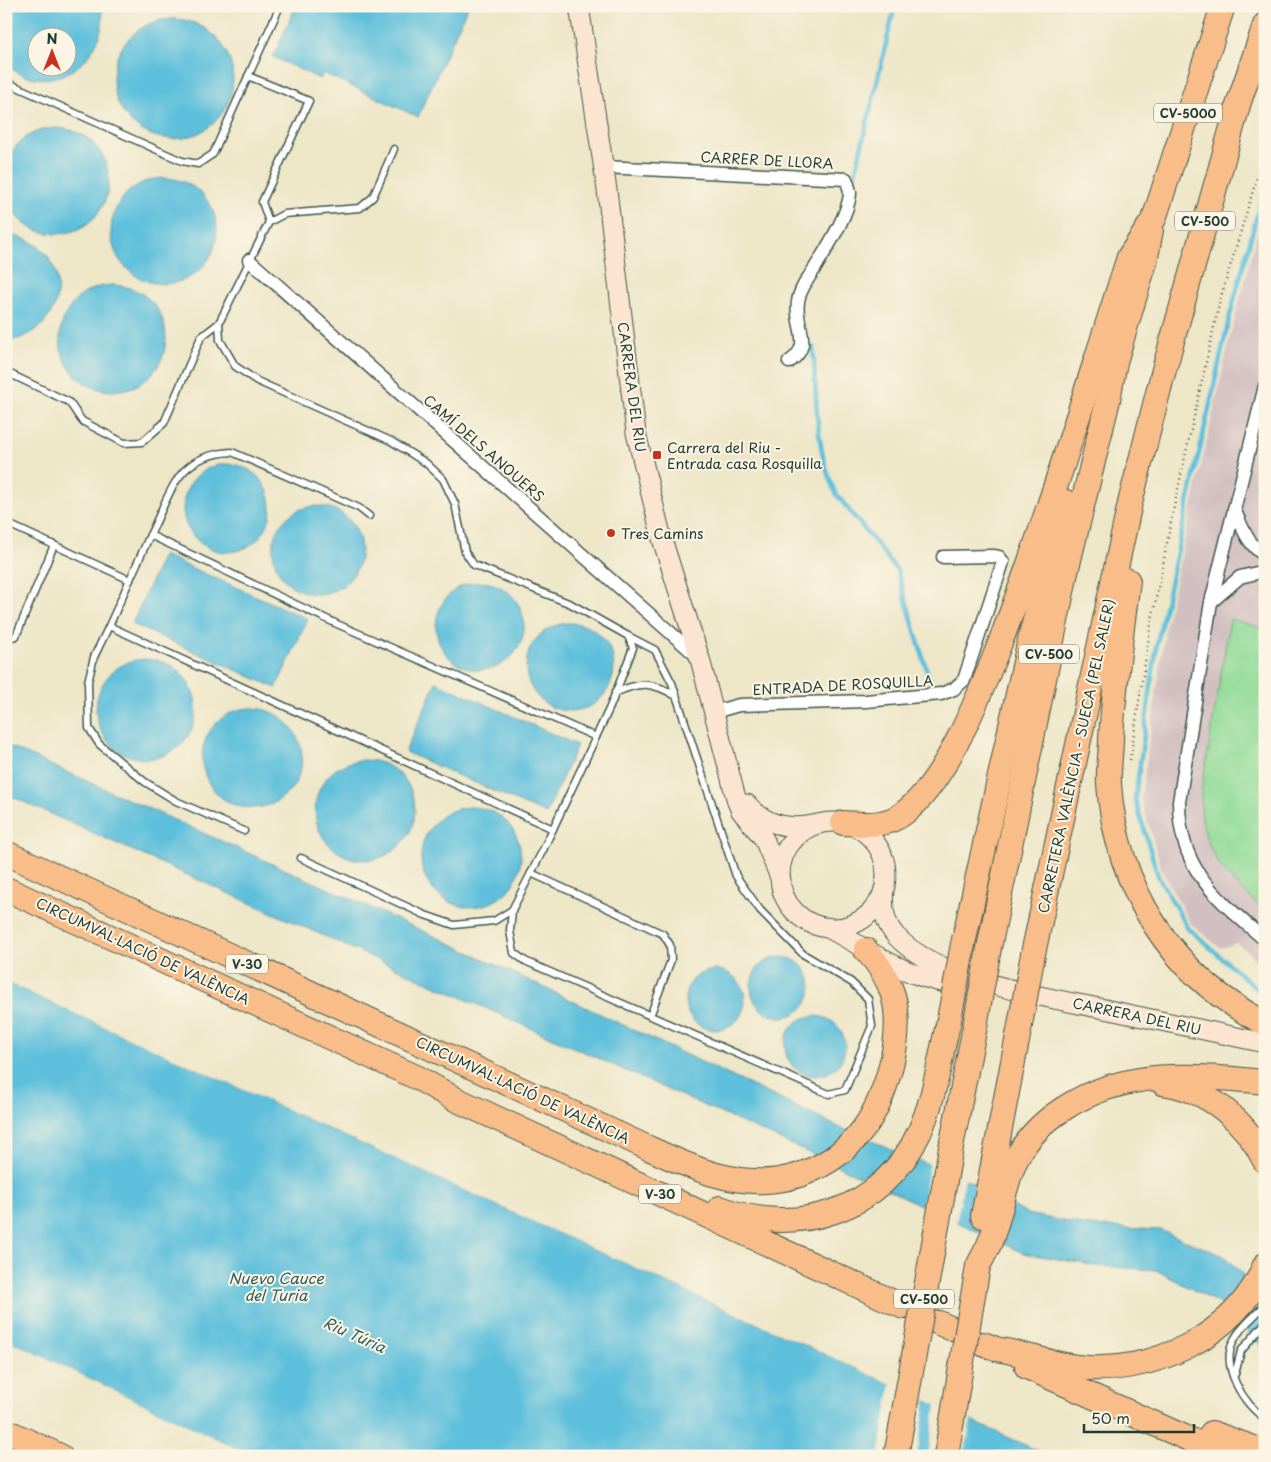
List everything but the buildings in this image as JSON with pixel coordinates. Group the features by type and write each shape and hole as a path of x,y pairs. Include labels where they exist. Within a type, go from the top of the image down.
{"highway":[{"name":"CV-5000","path":"1154,219 1223,6"},
{"name":"CARRETERA VALÈNCIA - SUECA (PEL SALER)","path":"1003,1165 1018,1036 1033,954 1130,503 1162,377 1250,66 1265,25"},
{"name":"CV-500","path":"896,1456 989,948 1066,572 1108,400 1115,362 1145,262 1154,219"},
{"path":"843,823 882,823 906,812 923,794 959,737 982,687 1017,599 1129,257 1154,219"},
{"path":"418,1078 462,1088 712,1204 752,1218 782,1221 812,1218 857,1200 882,1182 912,1147 930,1100 949,1020 963,944 1002,761 1051,554 1098,396 1115,362"},
{"path":"1162,377 1114,685 1109,784 1118,843 1138,896 1169,948 1206,986 1249,1015 1265,1023"},
{"name":"CIRCUMVAL·LACIÓ DE VALÈNCIA","path":"6,853 688,1165 714,1175 751,1181 779,1180 808,1172 831,1160 865,1126 887,1078 895,1040 896,1022 896,1008 888,982 881,968 866,950"},
{"name":"CIRCUMVAL·LACIÓ DE VALÈNCIA","path":"6,889 418,1078 455,1099 904,1307"},
{"path":"1003,1165 1049,1119 1083,1097 1124,1082 1156,1076 1188,1075 1265,1082"},
{"path":"1124,1082 1166,1084 1205,1098 1236,1119 1257,1146 1265,1162"},
{"name":"CV-500","path":"946,1456 978,1266 990,1241 1003,1165"},
{"path":"1231,1456 1009,1359 990,1346 1078,1367 1112,1368 1162,1357 1185,1347 1218,1326 1245,1299 1264,1268"},
{"path":"1076,1389 1265,1452"},
{"path":"6,1431 60,1456"}],"street":[{"name":"CARRERA DEL RIU","path":"579,6 604,167 636,432 662,539 700,659 733,787 741,811 764,839 781,880"},
{"name":"CARRER DE LLORA","path":"604,167 846,179 850,193 847,206 828,247 807,280 798,302 804,342 798,356 789,362"},
{"name":"CAMÍ DELS ANOUERS","path":"249,260 700,659"},
{"path":"1265,386 1211,602 1180,783 1179,821 1188,856 1203,883 1217,898 1265,940"},
{"path":"1234,509 1246,536 1265,555"},
{"name":"ENTRADA DE ROSQUILLA","path":"714,712 738,705 866,701 941,694 954,689 964,680 1003,562 999,557 993,556 943,557"},
{"path":"1211,602 1240,577 1265,572"},
{"name":"CARRERA DEL RIU","path":"733,787 752,810 771,822 792,827 816,825"},
{"path":"843,823 866,834 875,842 886,865 884,890 879,902 862,919 839,927 825,927 812,923 800,916 784,894 781,866 789,846 804,831 816,825 843,823"},
{"name":"CARRERA DEL RIU","path":"884,890 882,902 887,921 896,937 947,968 1009,989"},
{"name":"CARRERA DEL RIU","path":"825,927 899,969 931,981 1009,989 1265,1043"}],"lane":[{"path":"6,82 182,161 198,164 213,154 280,6"},
{"path":"248,76 309,101 262,202 269,222"},
{"path":"6,372 69,402 82,421 124,443 142,442 164,423 201,337 219,323 269,222 284,214 360,208 373,198 394,149"},
{"path":"219,323 220,340 235,366 257,381 391,441 426,463 443,479 455,504 465,552 474,565 571,604 655,650 676,696 736,876 760,910 803,954 850,982 868,999 872,1026 844,1090 829,1094 525,961 514,953 510,931 512,910 553,829 616,693 633,648 628,636"},
{"path":"244,831 176,801 145,782 99,744 89,728 88,682 94,657 179,476 200,457 232,452 359,508 369,516"},
{"path":"6,523 130,580"},
{"path":"150,535 337,624 596,737"},
{"path":"6,639 16,636 54,545"},
{"path":"109,626 553,829"},
{"path":"616,693 630,686 658,685 676,696"},
{"path":"301,858 425,915 454,925 494,921 512,910"},
{"path":"531,873 663,934 670,945 671,960 650,1016"},
{"path":"1265,1305 1242,1330 1231,1346 1235,1378 1241,1396 1249,1406 1265,1418"},
{"path":"1235,1378 1238,1358 1249,1340 1265,1323"}],"path":[{"path":"1130,764 1150,630 1175,502 1220,300 1265,151"}],"shaded area":[{"path":"1265,203 1265,967 1237,943 1220,948 1190,923 1162,871 1141,799 1166,623 1230,337"}],"green space":[{"path":"1230,619 1265,629 1265,911 1237,886 1217,860 1204,831 1201,813 1201,793"}],"water":[{"path":"6,6 102,6 102,26 96,43 87,58 78,66 78,28 28,28 28,76 6,65"},
{"path":"296,6 468,6 418,117 323,73 320,79 273,57"},
{"path":"173,19 196,24 206,29 215,37 223,46 228,56 233,79 228,102 223,112 215,121 206,129 196,134 173,139 150,134 140,129 131,121 123,112 118,102 113,79 118,56 123,46 131,37 140,29 150,24"},
{"path":"56,128 76,132 93,144 105,161 109,181 105,201 93,218 76,230 56,234 36,230 19,218 7,201 3,181 7,161 19,144 36,132"},
{"path":"164,178 184,182 201,194 213,211 217,231 213,251 201,268 184,280 164,284 144,280 127,268 115,251 111,231 115,211 127,194 144,182"},
{"path":"6,235 28,240 44,252 54,267 58,285 55,304 46,320 30,333 8,341"},
{"path":"113,285 133,289 150,301 162,318 166,338 162,358 150,375 133,387 113,391 93,387 76,375 64,358 60,338 64,318 76,301 93,289"},
{"path":"227,464 244,467 252,471 264,483 268,491 271,508 268,525 264,533 252,545 244,549 227,552 210,549 202,545 190,533 186,525 183,508 186,491 190,483 202,471 210,467"},
{"path":"317,506 334,509 342,513 354,525 358,533 361,550 358,567 354,575 342,587 334,591 317,594 300,591 292,587 280,575 276,567 273,550 276,533 280,525 292,513 300,509"},
{"path":"163,555 308,619 276,688 132,624"},
{"path":"480,582 497,585 505,589 517,601 521,609 524,626 521,643 517,651 505,663 497,667 480,670 463,667 455,663 443,651 439,643 436,626 439,609 443,601 455,589 463,585"},
{"path":"570,623 587,626 595,630 607,642 611,650 614,667 611,684 607,692 595,704 587,708 570,711 553,708 545,704 533,692 529,684 526,667 529,650 533,642 545,630 553,626"},
{"path":"146,659 165,663 181,674 192,690 196,709 192,728 181,744 165,755 146,759 127,755 111,744 100,728 96,709 100,690 111,674 127,663"},
{"path":"436,682 577,745 546,814 405,752"},
{"path":"252,708 271,712 287,723 298,739 302,758 298,777 287,793 271,804 252,808 233,804 217,793 206,777 202,758 206,739 217,723 233,712"},
{"path":"6,745 452,944 843,1129 974,1183 1027,1214 1089,1226 1160,1230 1224,1256 1265,1296 1265,1349 1218,1303 1156,1270 1097,1266 1023,1253 801,1149 6,794"},
{"path":"365,760 384,764 400,775 411,791 415,810 411,829 400,845 384,856 365,860 346,856 330,845 319,829 315,810 319,791 330,775 346,764"},
{"path":"471,807 490,811 506,822 517,838 521,857 517,876 506,892 490,903 471,907 452,903 436,892 425,876 421,857 425,838 436,822 452,811"},
{"path":"781,957 798,962 806,970 811,987 806,1004 798,1012 781,1017 764,1012 756,1004 751,987 756,970 764,962"},
{"path":"715,970 732,975 740,983 745,1000 740,1017 732,1025 715,1030 698,1025 690,1017 685,1000 690,983 698,975"},
{"name":"Nuevo Cauce del Turia","path":"6,982 1050,1456 253,1456 6,1339"},
{"path":"815,1016 832,1021 840,1029 845,1046 840,1063 832,1071 815,1076 798,1071 790,1063 785,1046 790,1029 798,1021"}],"pier":[{"path":"6,980 1051,1453 1053,1456 971,1420 964,1456 928,1456 936,1405 926,1400 917,1456 879,1456 891,1384 6,982"},
{"path":"930,1162 965,1177 956,1224 922,1207"},
{"path":"6,1339 253,1456 247,1456 6,1342"}],"waterway":[{"path":"855,174 895,6"},
{"path":"1265,185 1228,323 1157,643 1135,799 1158,876 1187,927 1265,996"},
{"path":"813,347 820,442 830,479 837,495 897,570 932,688"}],"place":[{"name":"Carrera del Riu - Entrada casa Rosquilla","path":"657,455"},
{"name":"Tres Camins","path":"611,533"}],"water label":[{"name":"Riu Túria","path":"355,1334"}]}
